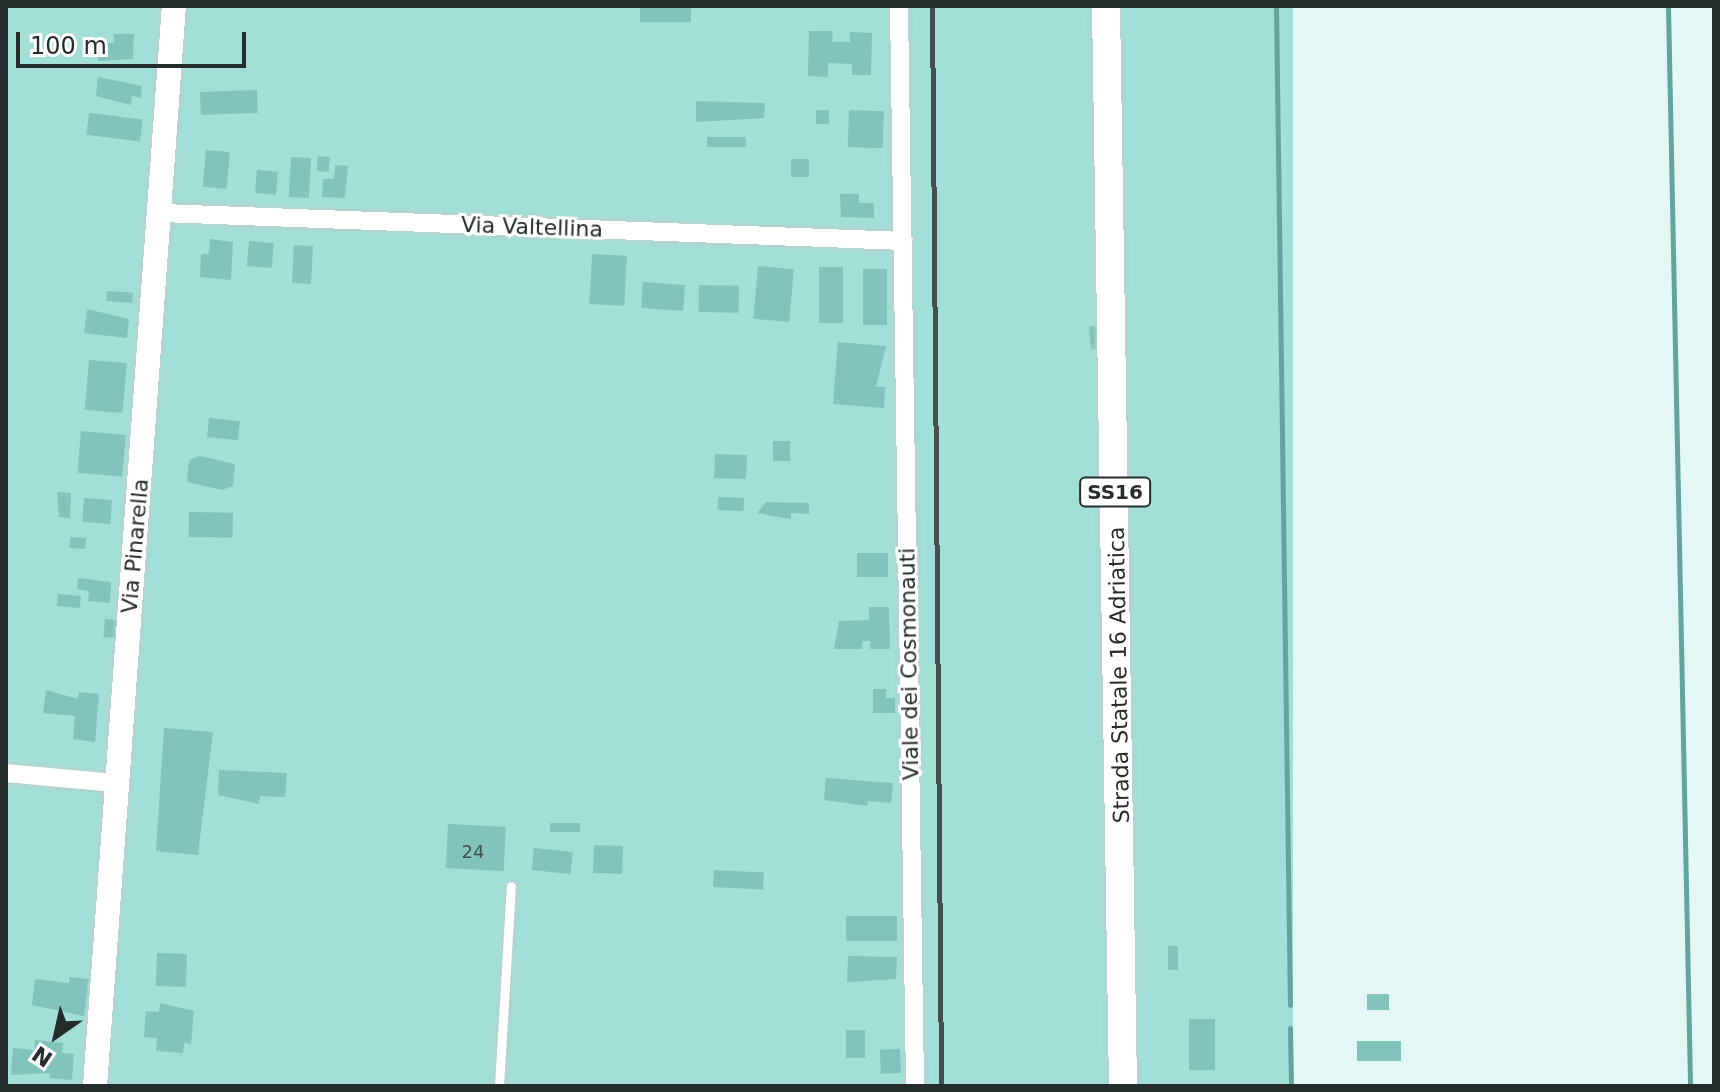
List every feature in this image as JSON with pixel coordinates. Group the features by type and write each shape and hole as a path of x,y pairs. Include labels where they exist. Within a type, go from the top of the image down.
{"main road":[{"name":"Strada Statale 16 Adriatica","path":"1106,6 1125,1086"}],"street":[{"name":"Via Pinarella","path":"95,1086 115,783 162,213 174,6"},
{"name":"Viale dei Cosmonauti","path":"899,6 915,1086"},
{"name":"Via Valtellina","path":"162,213 903,241"},
{"path":"6,773 115,783"}],"lane":[{"path":"499,1086 511,886"}],"shaded area":[{"path":"6,6 1293,6 1293,1086 6,1086"}],"building":[{"path":"640,6 691,6 691,22 640,22"},
{"path":"809,31 833,31 832,42 850,42 850,32 872,33 871,75 852,75 852,64 828,63 828,77 808,76"},
{"path":"114,34 134,34 133,59 98,61 98,43 114,43"},
{"path":"98,77 142,86 141,98 132,96 131,105 96,96"},
{"path":"257,90 258,113 201,115 200,92"},
{"path":"696,101 765,103 764,118 696,122"},
{"path":"816,110 829,110 829,124 816,124"},
{"path":"849,110 884,111 883,148 848,147"},
{"path":"89,113 143,120 140,141 86,135"},
{"path":"707,137 746,137 746,147 707,147"},
{"path":"206,150 230,152 227,189 203,187"},
{"path":"318,156 330,157 329,172 317,171"},
{"path":"291,157 311,158 309,198 289,197"},
{"path":"791,159 809,159 809,177 791,177"},
{"path":"335,165 348,166 345,198 322,197 323,179 334,179"},
{"path":"257,170 278,172 276,195 255,193"},
{"path":"840,194 859,194 859,203 874,203 874,218 841,217"},
{"path":"210,239 233,242 231,280 200,277 201,254 209,254"},
{"path":"249,241 274,243 272,268 247,266"},
{"path":"294,245 313,246 311,284 292,283"},
{"path":"592,254 627,256 624,306 589,304"},
{"path":"758,266 794,269 789,322 753,319"},
{"path":"819,267 843,267 843,323 819,323"},
{"path":"863,269 887,269 887,325 863,325"},
{"path":"643,282 685,285 683,311 641,308"},
{"path":"699,285 739,286 739,313 699,312"},
{"path":"107,291 133,293 132,303 106,301"},
{"path":"87,309 129,319 127,338 84,333"},
{"path":"1103,325 1105,348 1091,349 1089,326"},
{"path":"838,342 886,346 876,387 885,387 884,408 833,404"},
{"path":"89,360 127,363 122,413 85,410"},
{"path":"209,418 240,421 238,440 207,437"},
{"path":"81,431 126,435 122,477 77,473"},
{"path":"773,441 790,441 790,461 773,461"},
{"path":"715,454 747,455 746,479 714,478"},
{"path":"200,456 235,464 233,486 222,490 187,482 189,460"},
{"path":"57,492 71,493 70,518 59,517"},
{"path":"718,497 744,498 744,511 718,510"},
{"path":"84,498 112,500 110,524 82,522"},
{"path":"766,502 809,503 809,514 791,513 791,519 757,513"},
{"path":"189,512 233,513 233,538 189,537"},
{"path":"70,537 86,538 85,549 69,548"},
{"path":"857,553 888,553 888,577 857,577"},
{"path":"78,578 111,582 110,603 88,601 89,591 77,589"},
{"path":"58,594 81,596 80,608 57,606"},
{"path":"869,607 889,607 890,649 870,649 870,641 862,641 862,649 834,649 839,621 869,620"},
{"path":"105,619 117,620 115,638 103,637"},
{"path":"873,689 886,689 886,698 895,698 895,713 873,713"},
{"path":"46,690 78,699 79,692 99,694 95,742 73,739 75,716 43,713"},
{"path":"164,728 213,732 198,855 156,851"},
{"path":"219,770 287,773 285,797 260,796 259,804 218,795"},
{"path":"826,778 893,783 891,803 868,801 867,806 824,800"},
{"path":"550,823 580,823 580,832 550,832"},
{"path":"448,824 506,827 504,871 446,868"},
{"path":"594,845 623,846 622,874 593,873"},
{"path":"534,848 573,852 570,874 532,870"},
{"path":"714,870 764,873 763,890 713,887"},
{"path":"846,916 897,916 897,941 846,941"},
{"path":"1168,946 1178,946 1178,970 1168,970"},
{"path":"157,953 187,954 186,987 156,986"},
{"path":"848,956 897,957 896,979 847,982"},
{"path":"69,977 89,979 84,1016 32,1005 35,979 69,983"},
{"path":"1367,994 1389,994 1389,1010 1367,1010"},
{"path":"160,1003 194,1011 191,1044 184,1043 183,1053 156,1051 157,1038 144,1037 146,1011 159,1012"},
{"path":"1189,1019 1215,1019 1215,1070 1189,1070"},
{"path":"846,1030 865,1030 865,1058 846,1058"},
{"path":"35,1040 63,1043 62,1053 74,1054 72,1080 50,1078 50,1073 11,1075 13,1048 34,1050"},
{"path":"1357,1041 1401,1041 1401,1061 1357,1061"},
{"path":"900,1049 901,1073 881,1074 880,1050"}],"waterway":[{"path":"1276,6 1290,1005"},
{"path":"1668,6 1690,1086"},
{"path":"1290,1028 1291,1086"}],"railway":[{"path":"932,6 941,1086"}]}
